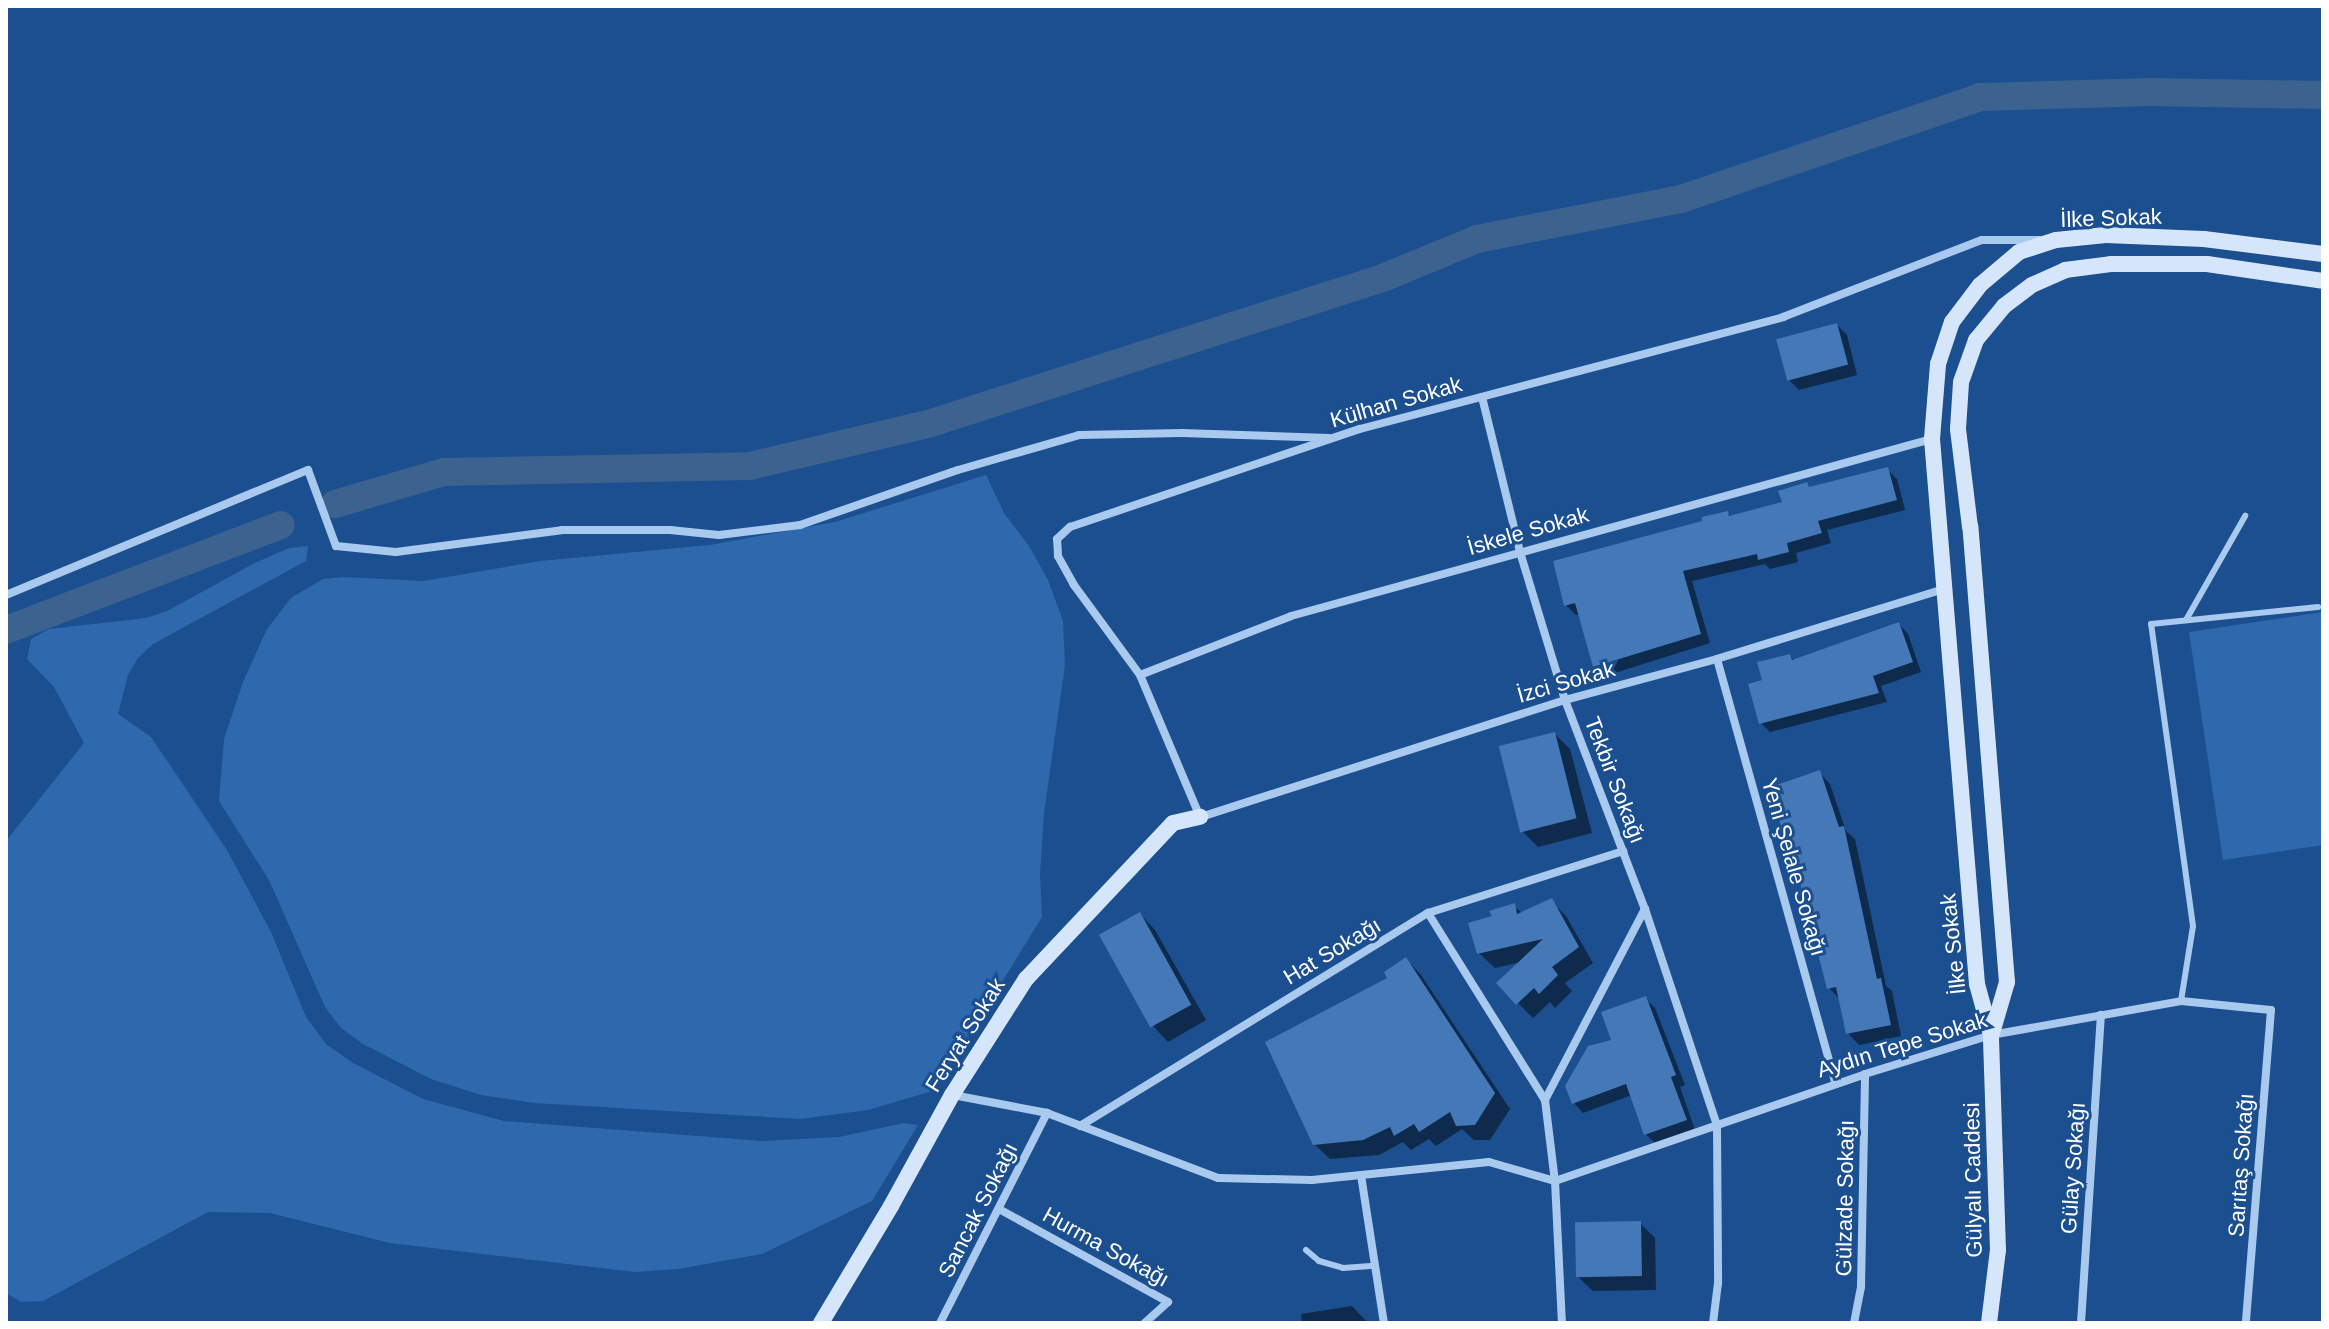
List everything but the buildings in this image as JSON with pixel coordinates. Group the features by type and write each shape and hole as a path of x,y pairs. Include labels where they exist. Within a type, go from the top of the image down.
{"street":[{"name":"İlke Sokak","path":"1991,1035 1977,984 1932,439 1938,364 1952,322 1980,285 2019,252 2056,240 2106,235 2204,239 2323,254"},
{"name":"Külhan Sokak","path":"1200,817 1140,675 1074,585 1058,556 1057,539 1070,527 1334,438 1783,317 1982,240 2056,240"},
{"name":"İlke Sokak","path":"1991,1035 2007,982 1958,429 1961,382 1976,340 2004,306 2032,285 2065,270 2111,264 2207,264 2323,281"},
{"name":"Tekbir Sokağı","path":"1482,397 1520,552 1565,700 1645,909 1717,1125 1718,1283 1713,1323"},
{"path":"6,595 308,470 336,546 396,552 562,530 719,535 800,525 958,470 1079,435 1182,433 1334,438"},
{"name":"İskele Sokak","path":"1140,675 1291,616 1932,439"},
{"path":"1944,589 1974,585"},
{"name":"İzci Sokak","path":"1200,817 1565,700 1717,659 1944,589"},
{"name":"Yeni Şelale Sokağı","path":"1717,659 1836,1084"},
{"name":"Feryat Sokak","path":"821,1323 891,1206 952,1095 1026,979 1173,823 1200,817"},
{"name":"Hat Sokağı","path":"1080,1126 1428,913 1623,851"},
{"path":"1545,1100 1645,909"},
{"path":"1428,913 1545,1100 1555,1181 1562,1323"},
{"name":"Aydın Tepe Sokak","path":"1555,1181 1865,1074 1991,1035 2181,1001 2271,1010"},
{"name":"Sarıtaş Sokağı","path":"2246,1323 2271,1010"},
{"name":"Gülay Sokağı","path":"2081,1323 2101,1015"},
{"name":"Gülyalı Caddesi","path":"1989,1323 1998,1250 1991,1035"},
{"name":"Gülzade Sokağı","path":"1854,1323 1861,1287 1865,1074"},
{"path":"952,1095 1047,1113 1218,1178 1312,1180 1489,1162 1555,1181"},
{"name":"Sancak Sokağı","path":"940,1323 1047,1113"},
{"path":"1361,1175 1384,1323"},
{"name":"Hurma Sokağı","path":"999,1209 1168,1302 1145,1323"}],"lane":[{"path":"2186,620 2245,516"},
{"path":"2181,1001 2193,926 2151,624 2318,607"},
{"path":"1306,1250 1319,1261 1343,1268 1374,1266"}],"shaded area":[{"path":"986,475 1004,513 1029,546 1048,580 1063,621 1065,665 1044,813 1040,874 1042,917 938,1086 929,1092 868,1110 800,1119 534,1103 481,1095 431,1079 363,1044 341,1028 325,1007 269,880 219,801 224,739 243,682 267,629 291,598 323,579 424,581 540,561 710,545 835,522"},
{"path":"308,546 306,561 153,644 138,658 128,675 118,714 151,737 227,850 271,932 306,1017 326,1044 353,1063 423,1099 504,1121 763,1141 839,1137 904,1123 918,1125 872,1201 762,1254 678,1269 635,1272 390,1243 270,1213 208,1212 43,1301 21,1302 6,1293 6,841 84,743 54,687 27,659 31,639 49,629 146,618 167,611 253,564 289,548"},
{"path":"2323,612 2323,845 2223,860 2189,632"}],"waterway":[{"path":"335,504 444,472 750,466 928,424 1385,277 1477,239 1681,199 1980,97 2151,92 2323,95"},
{"path":"6,630 281,525"}]}
